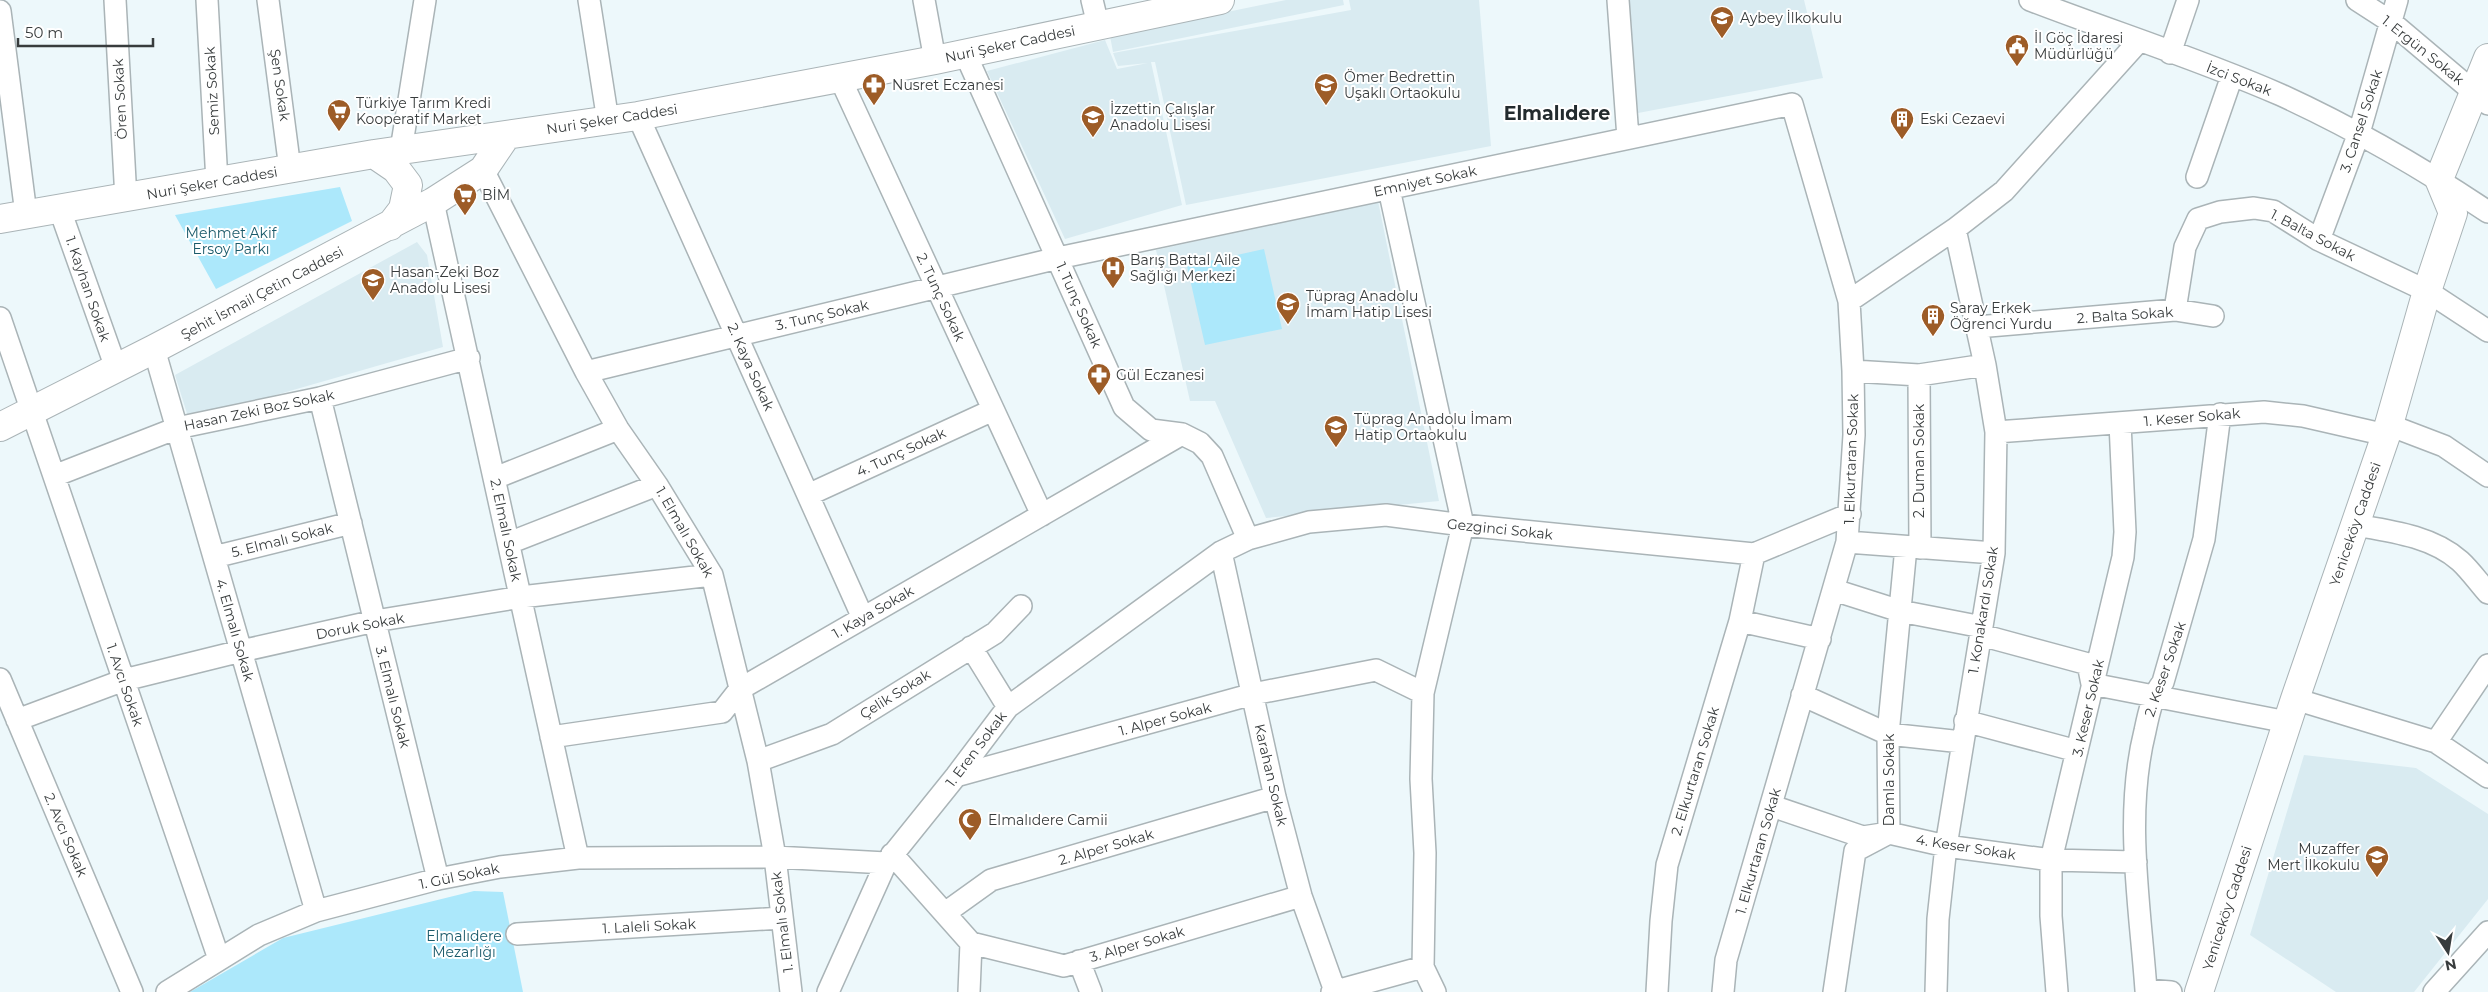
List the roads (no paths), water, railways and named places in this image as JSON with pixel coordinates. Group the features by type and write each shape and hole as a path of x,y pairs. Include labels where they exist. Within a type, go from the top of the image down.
{"street":[{"name":"Ören Sokak","path":"115,0 126,198"},
{"name":"Semiz Sokak","path":"207,0 217,182"},
{"name":"Şen Sokak","path":"268,0 290,169"},
{"path":"401,150 425,0"},
{"path":"589,0 608,121"},
{"path":"924,0 935,60"},
{"name":"Nuri Şeker Caddesi","path":"0,219 374,154 638,116 935,60 965,53 1095,13 1220,0"},
{"path":"1618,0 1628,138"},
{"name":"İzci Sokak","path":"2030,0 2280,95 2359,133 2439,179 2488,212"},
{"path":"2170,53 2188,0"},
{"name":"1. Ergün Sokak","path":"2357,0 2391,22 2481,98"},
{"name":"3. Cansel Sokak","path":"2319,240 2359,133 2397,0"},
{"path":"0,11 26,214"},
{"path":"1849,301 1955,229 2004,192 2139,41"},
{"name":"1. Tunç Sokak","path":"965,53 1124,407 1150,430 1182,434 1200,443 1212,456 1248,539"},
{"path":"2439,179 2481,98 2488,58"},
{"path":"2197,177 2232,76"},
{"name":"2. Tunç Sokak","path":"840,78 1042,515"},
{"name":"Emniyet Sokak","path":"1058,258 1792,104"},
{"name":"1. Elkurtaran Sokak","path":"1723,992 1726,960 1834,590 1847,542 1850,514 1853,371 1849,301 1792,104"},
{"name":"2. Kaya Sokak","path":"638,116 863,618"},
{"name":"Şehit İsmail Çetin Caddesi","path":"0,427 154,349 433,202 483,170 506,136"},
{"path":"374,154 396,169 408,185 403,209 390,226"},
{"name":"1. Elmalı Sokak","path":"483,170 586,372 618,429 657,485 712,575 758,762 775,857 791,992"},
{"name":"Yeniceköy Caddesi","path":"2199,992 2291,710 2388,430 2426,291 2453,213 2439,179"},
{"path":"1389,189 1463,525 1422,693 1421,780 1425,853 1423,967 1435,992"},
{"name":"2. Elmalı Sokak","path":"433,202 578,858"},
{"name":"1. Balta Sokak","path":"2175,310 2185,247 2198,219 2220,212 2254,208 2273,211 2319,240 2426,291 2488,331"},
{"name":"1. Kayhan Sokak","path":"60,210 116,368"},
{"name":"1. Konakardı Sokak","path":"1936,992 1938,919 1946,846 1963,732 1994,553 1996,432 1985,365 1955,229"},
{"name":"3. Tunç Sokak","path":"586,372 1058,258"},
{"name":"2. Balta Sokak","path":"1977,327 2175,310 2213,316"},
{"name":"1. Avcı Sokak","path":"0,318 219,960"},
{"name":"4. Elmalı Sokak","path":"154,349 316,911"},
{"name":"Hasan Zeki Boz Sokak","path":"54,476 176,428 320,398 469,358"},
{"path":"1853,371 1919,375 1985,365"},
{"name":"2. Duman Sokak","path":"1913,548 1919,375"},
{"name":"3. Elmalı Sokak","path":"320,398 438,879"},
{"name":"4. Tunç Sokak","path":"808,495 993,410"},
{"name":"1. Keser Sokak","path":"1996,432 2264,412 2303,416 2388,430 2444,446 2488,476"},
{"name":"2. Keser Sokak","path":"2171,992 2146,990 2133,799 2139,755 2153,695 2164,682 2204,539 2220,414"},
{"name":"3. Keser Sokak","path":"2058,992 2051,916 2051,860 2123,557 2125,532 2120,423"},
{"path":"495,478 618,429"},
{"name":"1. Kaya Sokak","path":"551,737 722,712 740,688 1182,434"},
{"path":"509,543 657,485"},
{"path":"1754,554 1850,514"},
{"name":"Gezginci Sokak","path":"1248,539 1309,522 1386,515 1463,525 1754,554"},
{"name":"5. Elmalı Sokak","path":"214,557 351,523"},
{"path":"2355,525 2415,537 2460,560 2484,579"},
{"name":"1. Eren Sokak","path":"828,992 889,858 956,776 1008,707 1221,552 1248,539"},
{"path":"1847,542 1994,553"},
{"name":"Damla Sokak","path":"1834,992 1855,851 1889,833 1888,734 1900,611 1913,548"},
{"name":"Karahan Sokak","path":"1221,552 1254,694 1275,797 1302,896 1335,992"},
{"name":"2. Elkurtaran Sokak","path":"1658,992 1661,921 1667,865 1740,621 1754,554"},
{"name":"Doruk Sokak","path":"17,720 124,680 241,650 375,621 521,597 712,575"},
{"path":"1834,590 1900,611 1976,626 1981,636 2088,664 2092,684 2153,695 2291,710 2436,742 2488,777"},
{"name":"Çelik Sokak","path":"758,762 832,734 995,633 1021,606"},
{"path":"1740,621 1820,639"},
{"path":"971,647 1008,707"},
{"path":"2436,742 2488,665"},
{"name":"1. Alper Sokak","path":"956,776 1254,694 1376,670 1422,693"},
{"name":"2. Avcı Sokak","path":"0,679 132,992"},
{"path":"1802,695 1888,734 1963,732 2077,751"},
{"name":"2. Alper Sokak","path":"945,913 991,880 1275,797"},
{"name":"4. Keser Sokak","path":"1772,806 1863,837 1889,833 1946,846 2051,860 2136,862"},
{"name":"1. Gül Sokak","path":"167,992 259,935 316,911 438,879 500,867 578,858 889,858"},
{"path":"889,858 945,913 971,943 969,992"},
{"name":"3. Alper Sokak","path":"971,943 1064,966 1302,896"},
{"name":"1. Laleli Sokak","path":"517,934 781,918"},
{"path":"2436,991 2488,932"},
{"path":"1079,961 1091,992"},
{"path":"1335,992 1423,967"}],"place":[{"name":"Aybey İlkokulu","path":"1722,39"},
{"name":"İl Göç İdaresi Müdürlüğü","path":"2017,67"},
{"name":"Nusret Eczanesi","path":"874,106"},
{"name":"Ömer Bedrettin Uşaklı Ortaokulu","path":"1326,106"},
{"name":"Türkiye Tarım Kredi Kooperatif Market","path":"339,132"},
{"name":"İzzettin Çalışlar Anadolu Lisesi","path":"1093,138"},
{"name":"Eski Cezaevi","path":"1902,140"},
{"name":"BİM","path":"465,216"},
{"name":"Barış Battal Aile Sağlığı Merkezi","path":"1113,289"},
{"name":"Hasan-Zeki Boz Anadolu Lisesi","path":"373,301"},
{"name":"Tüprag Anadolu İmam Hatip Lisesi","path":"1288,325"},
{"name":"Saray Erkek Öğrenci Yurdu","path":"1933,337"},
{"name":"Gül Eczanesi","path":"1099,396"},
{"name":"Tüprag Anadolu İmam Hatip Ortaokulu","path":"1336,448"},
{"name":"Elmalıdere Camii","path":"970,841"},
{"name":"Muzaffer Mert İlkokulu","path":"2377,878"}],"district":[{"name":"Elmalıdere","path":"1557,113"}],"park label":[{"name":"Mehmet Akif Ersoy Parkı","path":"231,242"},
{"name":"Elmalıdere Mezarlığı","path":"464,944"}]}
